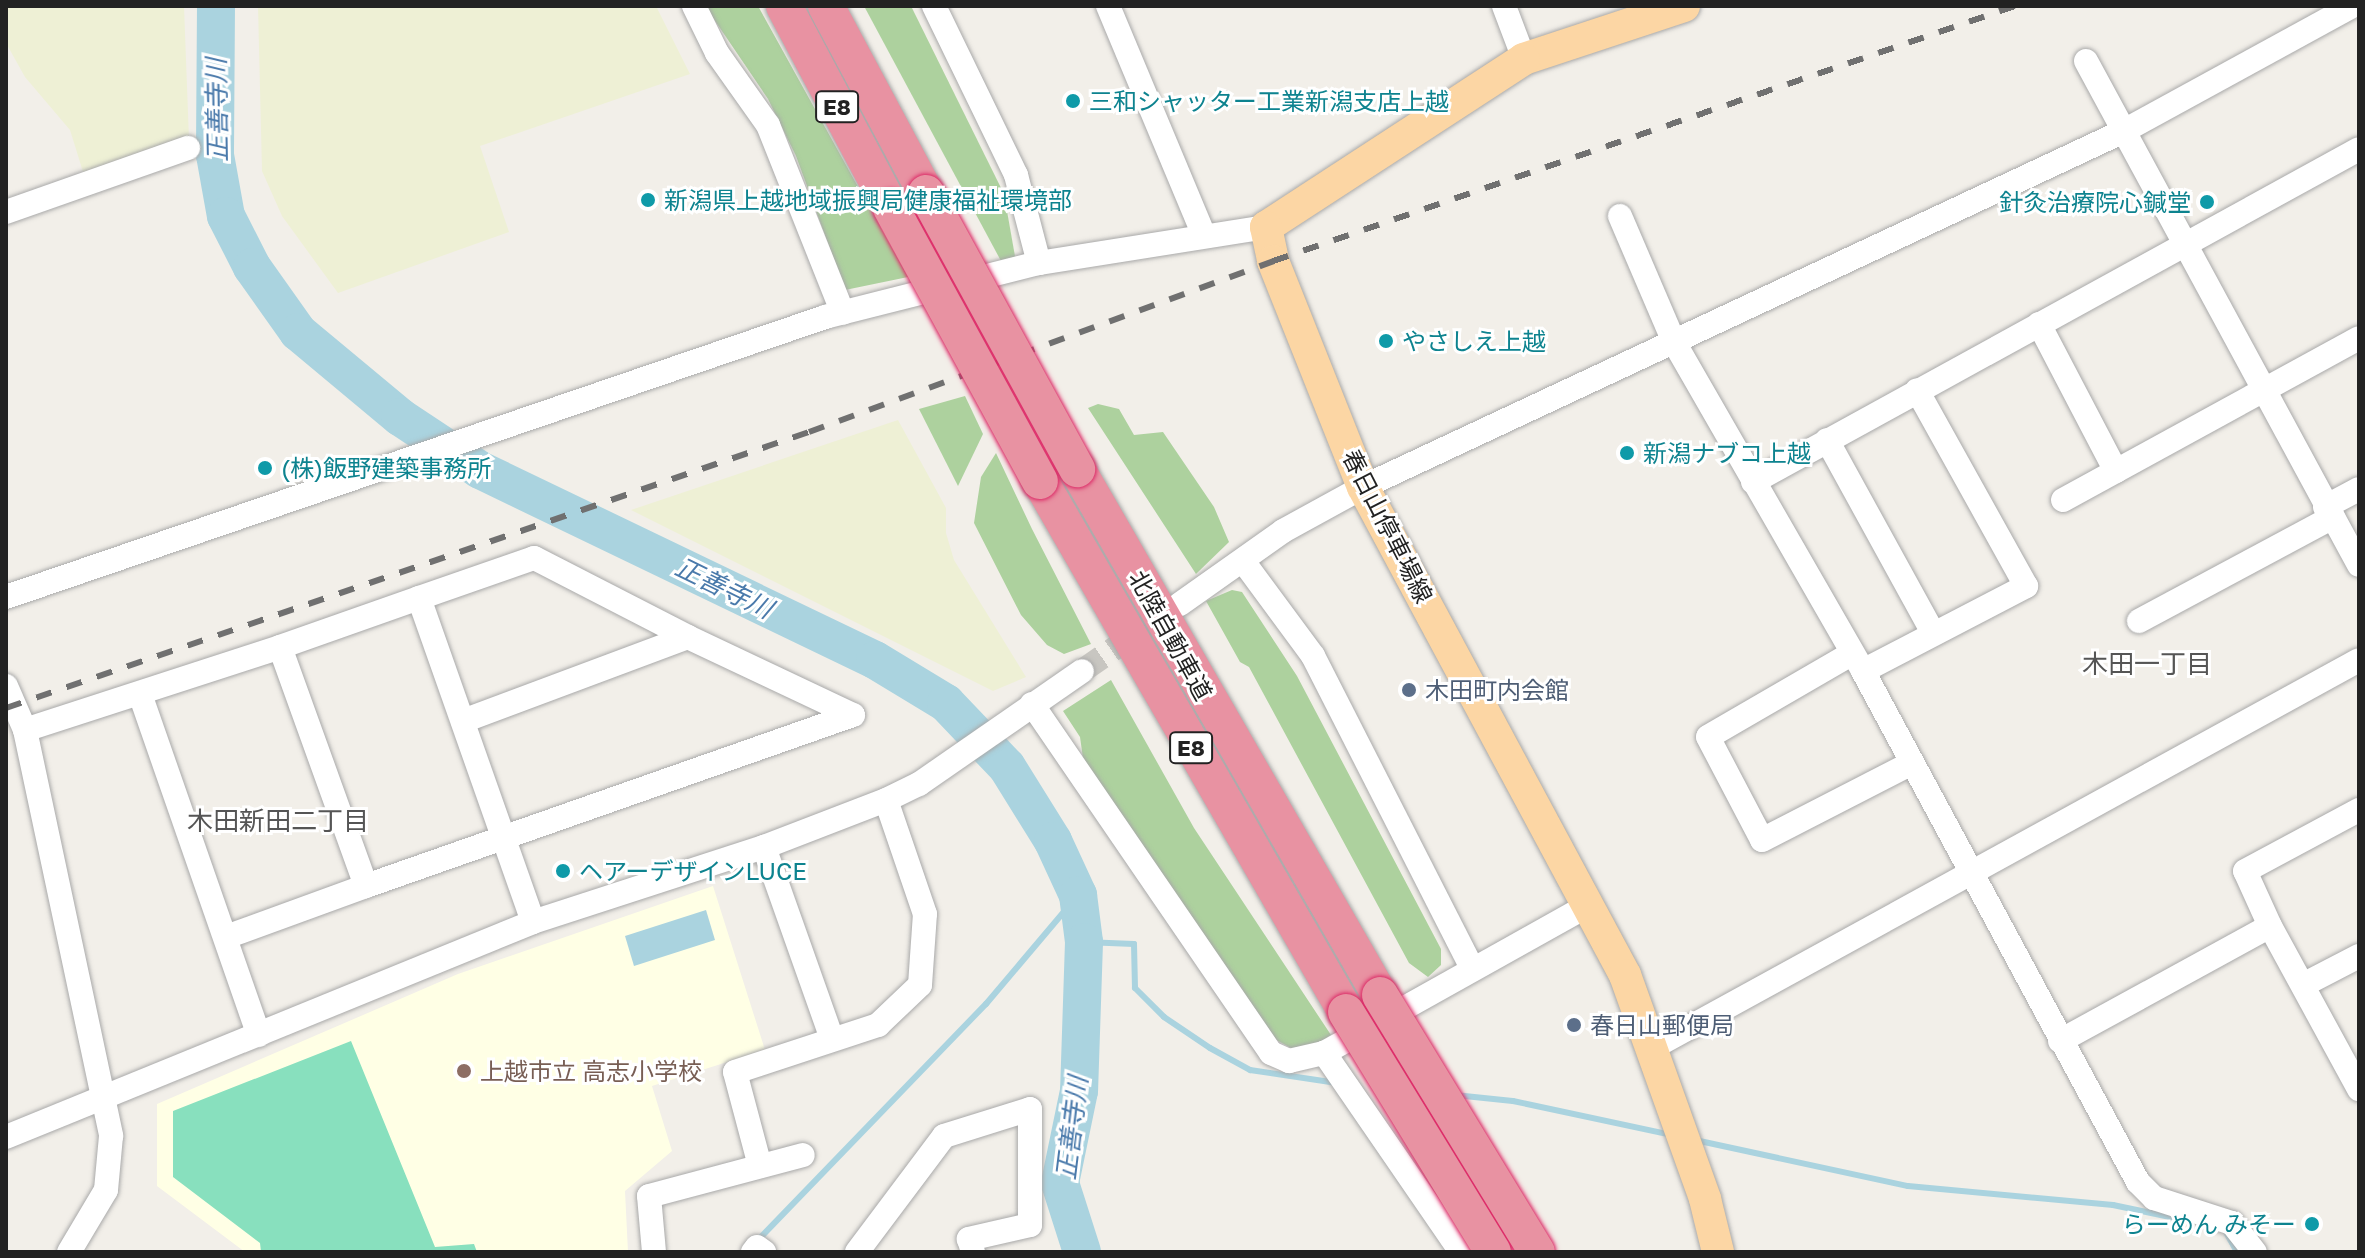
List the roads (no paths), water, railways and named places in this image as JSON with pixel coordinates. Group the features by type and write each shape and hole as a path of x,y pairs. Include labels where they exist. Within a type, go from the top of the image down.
{"highway":[{"name":"北陸自動車道","path":"784,6 1040,481 1346,1012 1493,1252"},
{"name":"北陸自動車道","path":"826,6 1077,469 1380,995 1537,1252"}],"main road":[{"path":"1266,227 1524,59 1684,6"},
{"name":"春日山停車場線","path":"1266,227 1273,261 1363,487 1625,975 1718,1252"}],"street":[{"path":"694,6 717,53 768,125 843,313"},
{"path":"934,6 1016,175 1039,263"},
{"path":"1108,6 1204,235"},
{"path":"1504,6 1524,59"},
{"path":"1180,604 1283,531 1363,487 2122,132 2352,6"},
{"path":"2086,61 2182,245 2359,565"},
{"path":"6,212 188,148"},
{"path":"1753,482 2359,149"},
{"path":"1620,216 1674,342 1857,663 1968,875 2138,1182 2154,1198 2232,1223 2255,1252"},
{"path":"6,597 510,421 843,313 1039,263 1266,227"},
{"path":"2039,324 2116,471"},
{"path":"2063,500 2359,338"},
{"path":"1912,763 1762,840 1708,737 1857,663 1933,633 2026,586 1917,390"},
{"path":"1827,440 1933,633"},
{"path":"2139,621 2329,512 2359,489"},
{"path":"25,730 280,647 534,558 688,637 853,715 503,842 366,886 226,937"},
{"path":"1243,561 1313,656 1472,968"},
{"path":"419,598 533,922"},
{"path":"463,721 688,637"},
{"path":"280,647 366,886"},
{"path":"1652,1048 2359,660"},
{"path":"6,1137 102,1102 533,922 764,847 886,800 919,784 1082,671"},
{"path":"6,686 25,730 111,1136 106,1190 70,1252"},
{"path":"140,694 259,1035"},
{"path":"1032,704 1271,1053 1289,1061 1324,1053 1589,905"},
{"path":"760,1166 735,1072 878,1025 920,985 925,914 886,800"},
{"path":"2359,810 2245,871 2270,926 2359,1089"},
{"path":"764,847 832,1039"},
{"path":"2060,1041 2270,926"},
{"path":"2303,985 2359,956"},
{"path":"1324,1053 1461,1252"},
{"path":"857,1252 944,1136 1030,1109 1030,1225 969,1239 973,1252"},
{"path":"654,1252 649,1196 803,1155"},
{"path":"753,1252 757,1247 764,1252"}],"water":[{"path":"706,910 715,940 634,966 625,936"}],"waterway":[{"name":"正善寺川","path":"216,6 215,155 226,216 252,267 298,332 400,417 480,470 875,660 946,703 1007,767 1053,841 1078,895 1084,942 1079,1091 1060,1183 1082,1252"},
{"path":"757,1241 986,1004 1078,895"},
{"path":"1084,942 1134,944 1135,988 1164,1017 1210,1048 1250,1070 1337,1083"},
{"path":"1455,1095 1513,1101 1672,1135"},
{"path":"1695,1140 1908,1186 2113,1205 2184,1220"},
{"path":"2227,1234 2237,1252"}],"tunnel":[{"path":"1082,671 1174,607"}],"railway":[{"path":"6,708 809,432 1273,261 2015,6"}],"place":[{"name":"三和シャッター工業新潟支店上越","path":"1073,101"},
{"name":"新潟県上越地域振興局健康福祉環境部","path":"648,200"},
{"name":"針灸治療院心鍼堂","path":"2207,202"},
{"name":"やさしえ上越","path":"1386,341"},
{"name":"新潟ナブコ上越","path":"1627,453"},
{"name":"(株)飯野建築事務所","path":"265,468"},
{"name":"木田町内会館","path":"1409,690"},
{"name":"ヘアーデザインLUCE","path":"563,871"},
{"name":"春日山郵便局","path":"1574,1025"},
{"name":"上越市立 高志小学校","path":"464,1071"},
{"name":"らーめん みそー","path":"2312,1224"}],"district":[{"name":"木田一丁目","path":"2147,664"},
{"name":"木田新田二丁目","path":"278,821"}]}
